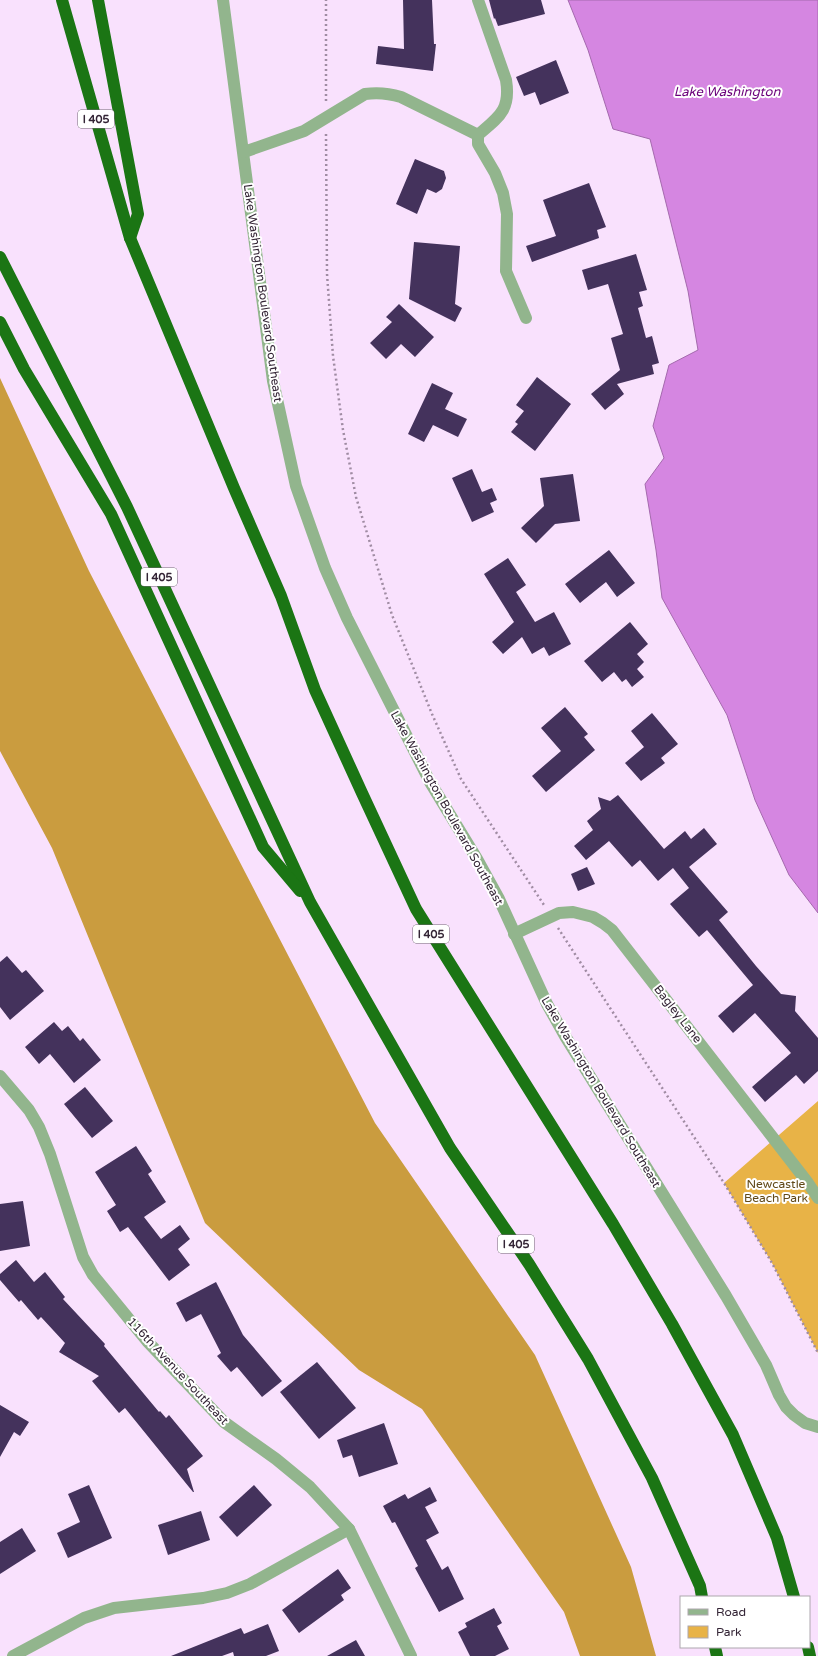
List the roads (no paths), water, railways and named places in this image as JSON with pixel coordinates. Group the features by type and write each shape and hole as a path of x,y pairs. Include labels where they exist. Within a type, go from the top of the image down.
{"highway":[{"name":"I 405","path":"62,0 130,238 234,488 281,596 315,690 416,909 613,1224 672,1324 733,1435 777,1538 794,1596"},
{"path":"98,0 138,214 130,238"},
{"name":"I 405","path":"0,257 127,507 310,902 450,1148 529,1264 588,1359 652,1478 700,1586 702,1596"},
{"path":"0,322 24,369 111,514 263,847 310,902"}],"street":[{"name":"Lake Washington Boulevard Southeast","path":"223,0 273,381 296,486 325,568 346,618 430,782 477,859 499,899 547,1004 565,1036 740,1320 766,1365 786,1407 794,1416 805,1423 818,1428"},
{"path":"478,0 506,80 508,91 508,101 503,111 478,135 478,144 496,173 503,193 507,214 506,271 526,318"},
{"path":"244,152 304,131 365,94 388,92 478,135"},
{"name":"Bagley Lane","path":"514,934 559,913 574,912 593,917 612,930 808,1183 818,1198"},
{"name":"116th Avenue Southeast","path":"0,1076 29,1110 39,1127 50,1154 84,1257 93,1275 147,1341 224,1422 276,1459 310,1487 349,1529 412,1656"},
{"path":"13,1656 84,1618 114,1608 203,1598 227,1593 250,1584 349,1529"}],"water":[{"name":"Lake Washington","path":"568,0 818,0 818,913 789,875 755,800 727,715 662,598 645,484 664,458 653,426 669,365 698,350 688,291 650,139 613,129 588,50"}],"park label":[{"name":"Newcastle Beach Park","path":"776,1191"}]}
